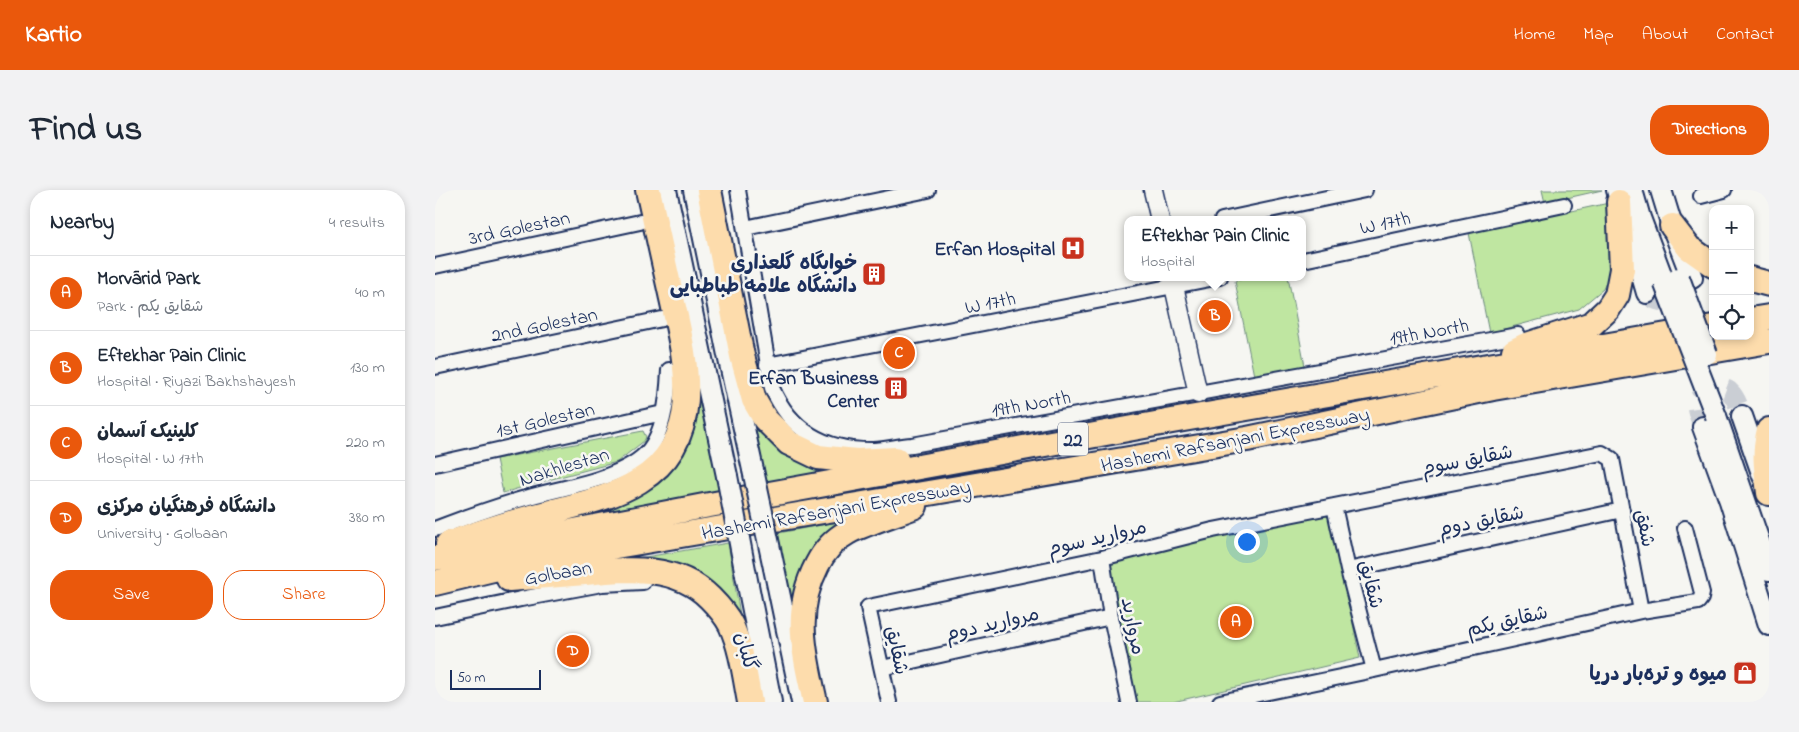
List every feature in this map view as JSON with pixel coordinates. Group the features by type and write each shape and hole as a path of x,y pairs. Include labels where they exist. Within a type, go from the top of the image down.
{"highway":[{"path":"435,549 483,531 592,501 618,491 639,481 651,472 671,451 685,411 687,395 685,359 648,190"},
{"path":"709,190 742,356 754,400 776,431 789,443 803,450 818,457 837,460 985,455"},
{"path":"1479,368 1524,346 1592,324 1608,309 1617,295 1622,268 1623,194"},
{"path":"1672,226 1689,248 1709,262"},
{"path":"1754,280 1769,284"},
{"path":"1754,319 1769,317"},
{"name":"Hashemi Rafsanjani Expressway","path":"435,558 1172,421 1709,328"},
{"name":"Hashemi Rafsanjani Expressway","path":"435,584 528,562 1247,440 1493,388 1769,341"},
{"path":"1769,430 1765,444 1764,459 1769,494"},
{"path":"815,702 804,646 802,622 805,592 820,558 831,544 848,532 964,487"},
{"path":"435,584 614,571 649,570 668,573 688,581 703,591 716,604 730,623 737,642 750,702"}],"main road":[{"path":"665,190 727,476 771,702"},
{"path":"694,190 727,355 802,702"},
{"path":"1647,190 1679,280 1769,570"},
{"path":"1661,190 1672,226 1679,280"},
{"path":"1623,194 1679,280"},
{"path":"1623,194 1647,294"},
{"path":"1722,417 1769,494"},
{"path":"1722,417 1769,529"},
{"path":"1722,417 1730,501 1769,625"}],"street":[{"name":"19th North","path":"738,190 772,388 783,410 793,422 806,432 830,445 874,450 912,445 1517,335"},
{"path":"745,228 928,190"},
{"path":"1153,190 1159,216"},
{"path":"1242,216 1365,190"},
{"path":"1701,196 1724,190"},
{"name":"W 17th","path":"1306,259 1564,205"},
{"name":"3rd Golestan","path":"435,266 640,222"},
{"path":"1173,282 1198,394"},
{"name":"W 17th","path":"767,365 1173,282"},
{"name":"2nd Golestan","path":"435,367 662,319"},
{"name":"Nakhlestan","path":"435,529 473,514 600,478 629,466 648,451 657,437 668,393 669,370"},
{"name":"1st Golestan","path":"435,464 663,413"},
{"name":"شقایق سوم","path":"1334,506 1602,453 1608,455"},
{"name":"شفق","path":"1608,455 1612,459 1641,611"},
{"name":"مروارید سوم","path":"869,607 1101,558 1213,530 1334,506"},
{"name":"شقایق","path":"1334,506 1348,570 1374,670"},
{"name":"شقایق دوم","path":"1348,570 1622,510"},
{"name":"شقایق یکم","path":"1220,702 1252,700 1374,670 1641,611 1698,602 1701,598 1701,593 1685,528"},
{"name":"مروارید","path":"1101,558 1129,702"},
{"name":"Golbaan","path":"435,618 602,584 650,582 668,585 687,593 717,621 725,636 739,702"},
{"name":"شقایق","path":"869,607 889,702"},
{"name":"مروارید دوم","path":"882,668 1111,616"}],"green space":[{"path":"1542,190 1602,190 1545,203"},
{"path":"1609,203 1612,238 1610,275 1603,289 1579,309 1489,333 1469,233"},
{"path":"1235,281 1289,281 1305,366 1254,376"},
{"path":"697,369 722,493 625,509 557,524 493,535 646,486"},
{"path":"749,399 757,417 865,464 766,484"},
{"path":"643,431 646,437 644,441 617,462 503,493 496,459"},
{"path":"893,512 835,536 798,650 778,533"},
{"path":"1330,512 1360,658 1173,702 1133,702 1110,560"},
{"path":"728,543 745,645 705,587 563,571"}],"tunnel":[{"path":"1647,293 1655,300 1666,302 1686,296"},
{"path":"1703,427 1697,404 1701,395 1710,390 1720,388 1729,391 1735,399 1742,416"}],"place":[{"name":"Erfan Hospital","path":"1073,248"},
{"name":"خوابگاه گلعذاری دانشگاه علامه طباطبایی","path":"874,274"},
{"name":"Eftekhar Pain Clinic","path":"1215,316"},
{"name":"کلینیک آسمان","path":"899,353"},
{"name":"Erfan Business Center","path":"896,388"},
{"name":"Morvārid Park","path":"1236,622"},
{"name":"دانشگاه فرهنگیان مرکزی","path":"573,651"},
{"name":"میوه و تره‌بار دریا","path":"1745,673"}]}
